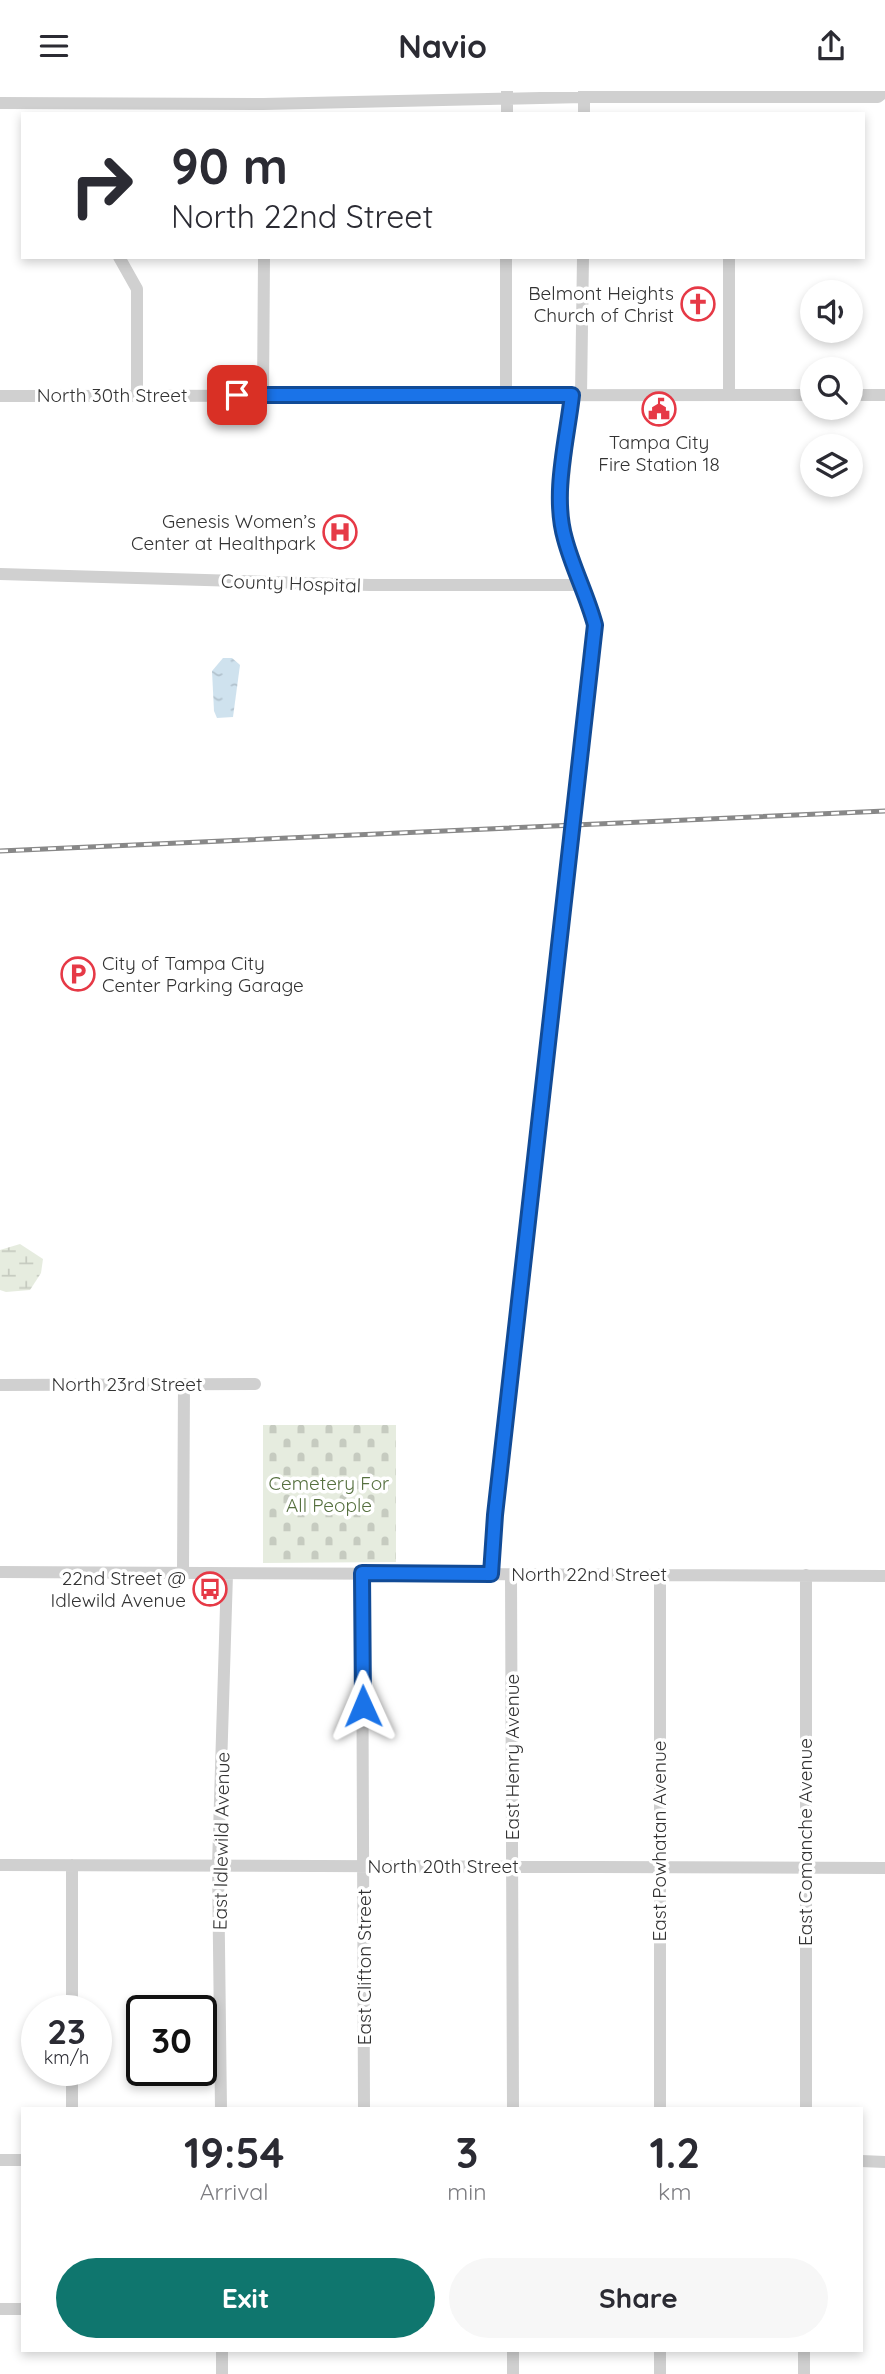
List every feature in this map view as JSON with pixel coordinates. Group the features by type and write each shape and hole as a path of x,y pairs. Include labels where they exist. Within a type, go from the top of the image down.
{"street":[{"path":"0,103 37,97 263,109 507,102 584,94 878,97 885,91"},
{"path":"584,94 584,112"},
{"path":"120,259 137,289 137,394"},
{"path":"263,395 264,259"},
{"path":"506,259 506,395"},
{"path":"491,1574 495,1515 595,625 564,538 561,510 577,395 583,259"},
{"path":"729,259 729,394"},
{"name":"North 30th Street","path":"0,396 800,395"},
{"path":"863,395 885,395"},
{"name":"County Hospital","path":"0,574 370,585 582,585"},
{"path":"183,1573 184,1384"},
{"name":"North 23rd Street","path":"0,1385 255,1384"},
{"name":"North 22nd Street","path":"0,1572 885,1576"},
{"name":"East Clifton Street","path":"362,1573 364,2107"},
{"name":"East Idlewild Avenue","path":"221,2107 219,1865 227,1574"},
{"name":"East Henry Avenue","path":"511,1574 513,2107"},
{"name":"East Powhatan Avenue","path":"660,1574 660,2107"},
{"name":"East Comanche Avenue","path":"806,1575 806,2107"},
{"name":"North 20th Street","path":"0,1865 885,1868"},
{"path":"72,1865 72,1995"},
{"path":"72,2086 72,2107"},
{"path":"0,2160 21,2160"},
{"path":"863,2161 885,2162"},
{"path":"0,2309 21,2309"},
{"path":"222,2352 222,2374"},
{"path":"513,2352 513,2374"},
{"path":"660,2352 660,2374"},
{"path":"804,2352 804,2374"}],"green space":[{"path":"20,1244 43,1259 41,1273 30,1290 0,1290 0,1250"},
{"name":"Cemetery For All People","path":"263,1425 396,1425 396,1562 263,1563"}],"water":[{"path":"223,658 232,658 240,665 233,717 217,718 214,711 212,671"}],"railway":[{"path":"0,851 885,811"}],"place":[{"name":"Belmont Heights Church of Christ","path":"698,304"},
{"name":"Tampa City Fire Station 18","path":"659,409"},
{"name":"Genesis Women’s Center at Healthpark","path":"340,532"},
{"name":"City of Tampa City Center Parking Garage","path":"78,974"},
{"name":"22nd Street @ Idlewild Avenue","path":"210,1589"}],"route":[{"path":"237,395 572,395 560,498 561,510 564,538 587,594 595,625 495,1515 491,1574 362,1573 363,1706"}]}
